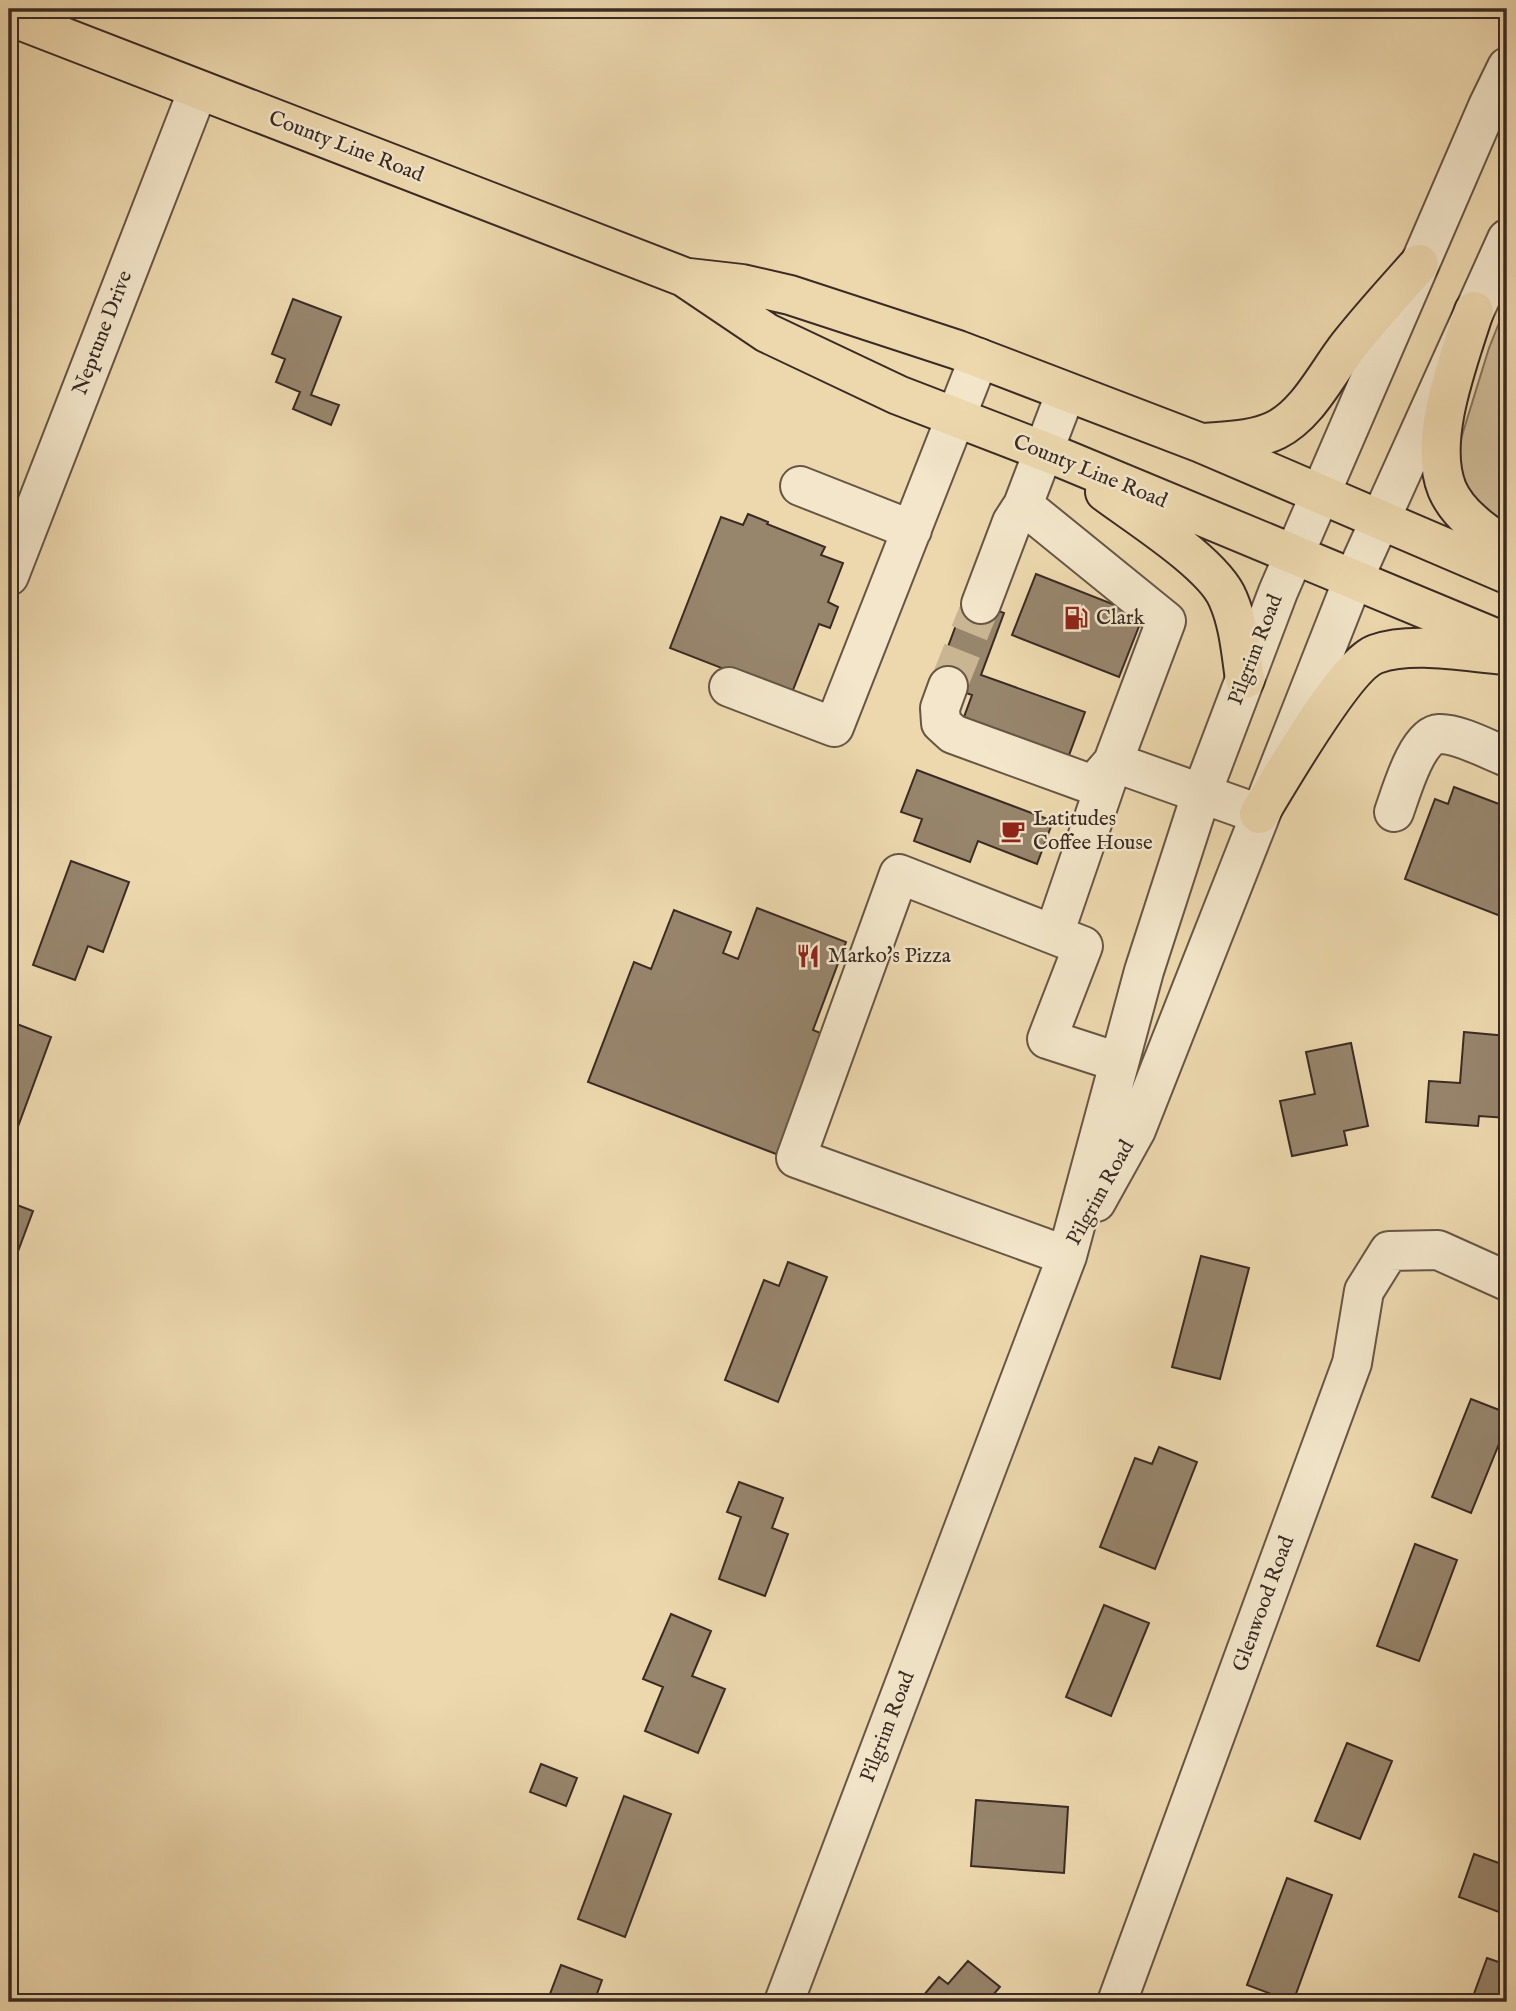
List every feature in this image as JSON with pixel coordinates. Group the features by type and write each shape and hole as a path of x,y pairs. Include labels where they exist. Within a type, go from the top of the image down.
{"main road":[{"name":"County Line Road","path":"9,16 684,277 767,332 863,380 955,419 1051,454 1507,643"},
{"path":"1200,443 1262,435 1278,429 1292,418 1318,389 1357,335 1419,264"},
{"name":"County Line Road","path":"684,277 742,284 790,295 979,358 1200,443 1507,574"},
{"path":"1474,312 1446,403 1440,460 1447,490 1474,526 1507,548"},
{"path":"1051,454 1195,560 1216,580 1234,614 1245,679"},
{"path":"1259,814 1339,689 1356,668 1371,656 1391,650 1409,649 1507,655"}],"street":[{"name":"Pilgrim Road","path":"784,2002 1067,1256 1144,971 1201,794 1294,556 1507,67"},
{"name":"Neptune Drive","path":"9,576 198,90"},
{"name":"Pilgrim Road","path":"1067,1256 1136,1130 1353,580 1507,239"},
{"path":"729,687 834,727 979,358"},
{"path":"981,604 1012,522 1051,454 1066,392"},
{"path":"800,486 912,530"},
{"path":"1023,505 1166,621 1113,762 1054,934"},
{"path":"948,687 940,708 941,723 953,734 1093,785 1113,762"},
{"path":"1394,812 1418,751 1426,739 1432,736 1453,736 1507,757"},
{"path":"1113,762 1259,814"},
{"path":"1067,1256 796,1158 899,874 1083,946 1048,1039 1118,1062"},
{"name":"Glenwood Road","path":"1116,2002 1352,1363 1364,1292 1390,1251 1438,1250 1507,1281"}],"shaded area":[{"path":"1507,303 1507,538 1478,512 1460,471 1460,442 1489,348"}],"building":[{"path":"293,299 341,317 311,395 339,405 331,425 293,409 300,392 276,382 285,359 272,354"},
{"path":"748,514 825,547 821,555 843,563 828,602 838,607 830,628 819,624 791,695 670,648 721,517 743,525"},
{"path":"1036,574 1143,616 1119,677 1012,635"},
{"path":"966,598 1004,613 981,675 1085,712 1065,766 960,728 972,695 935,682"},
{"path":"917,770 1053,821 1037,864 978,841 970,862 914,841 922,819 901,812"},
{"path":"1454,787 1507,807 1507,906 1503,917 1405,879 1435,799 1448,804"},
{"path":"71,861 129,882 103,952 88,946 75,980 33,965"},
{"path":"757,908 846,942 813,1030 830,1037 784,1157 588,1082 634,962 651,969 674,910 731,932 723,953 738,959"},
{"path":"9,1021 51,1037 13,1140 9,1139"},
{"path":"1464,1032 1507,1036 1507,1118 1479,1116 1478,1126 1426,1122 1429,1081 1460,1083"},
{"path":"1351,1043 1368,1126 1344,1131 1347,1145 1292,1156 1280,1101 1315,1094 1306,1052"},
{"path":"9,1202 33,1211 17,1254 9,1251"},
{"path":"1201,1256 1249,1268 1220,1379 1172,1367"},
{"path":"788,1262 827,1277 778,1402 725,1380 764,1280 779,1286"},
{"path":"1471,1399 1507,1413 1507,1424 1471,1513 1432,1497"},
{"path":"1159,1447 1197,1462 1155,1569 1100,1547 1135,1458 1152,1464"},
{"path":"739,1482 783,1498 772,1528 788,1534 765,1596 719,1579 741,1517 727,1512"},
{"path":"1415,1544 1457,1560 1419,1661 1377,1646"},
{"path":"1104,1605 1149,1623 1111,1716 1066,1697"},
{"path":"671,1614 711,1631 692,1676 725,1689 698,1753 645,1731 663,1687 643,1679"},
{"path":"1347,1743 1392,1761 1360,1839 1315,1821"},
{"path":"541,1764 577,1778 566,1806 530,1792"},
{"path":"624,1796 671,1814 625,1937 578,1919"},
{"path":"976,1800 1068,1807 1064,1873 971,1866"},
{"path":"1474,1854 1507,1866 1507,1915 1459,1897"},
{"path":"1287,1878 1332,1895 1293,2002 1247,1985"},
{"path":"1487,1958 1507,1965 1507,2002 1471,2002"},
{"path":"968,1961 1000,1987 987,2002 918,2002 939,1977 948,1984"},
{"path":"561,1965 602,1980 594,2002 547,2002"}],"tunnel":[{"path":"948,686 981,604"}],"place":[{"name":"Clark","path":"1076,618"},
{"name":"Latitudes Coffee House","path":"1013,831"},
{"name":"Marko's Pizza","path":"808,956"}]}
